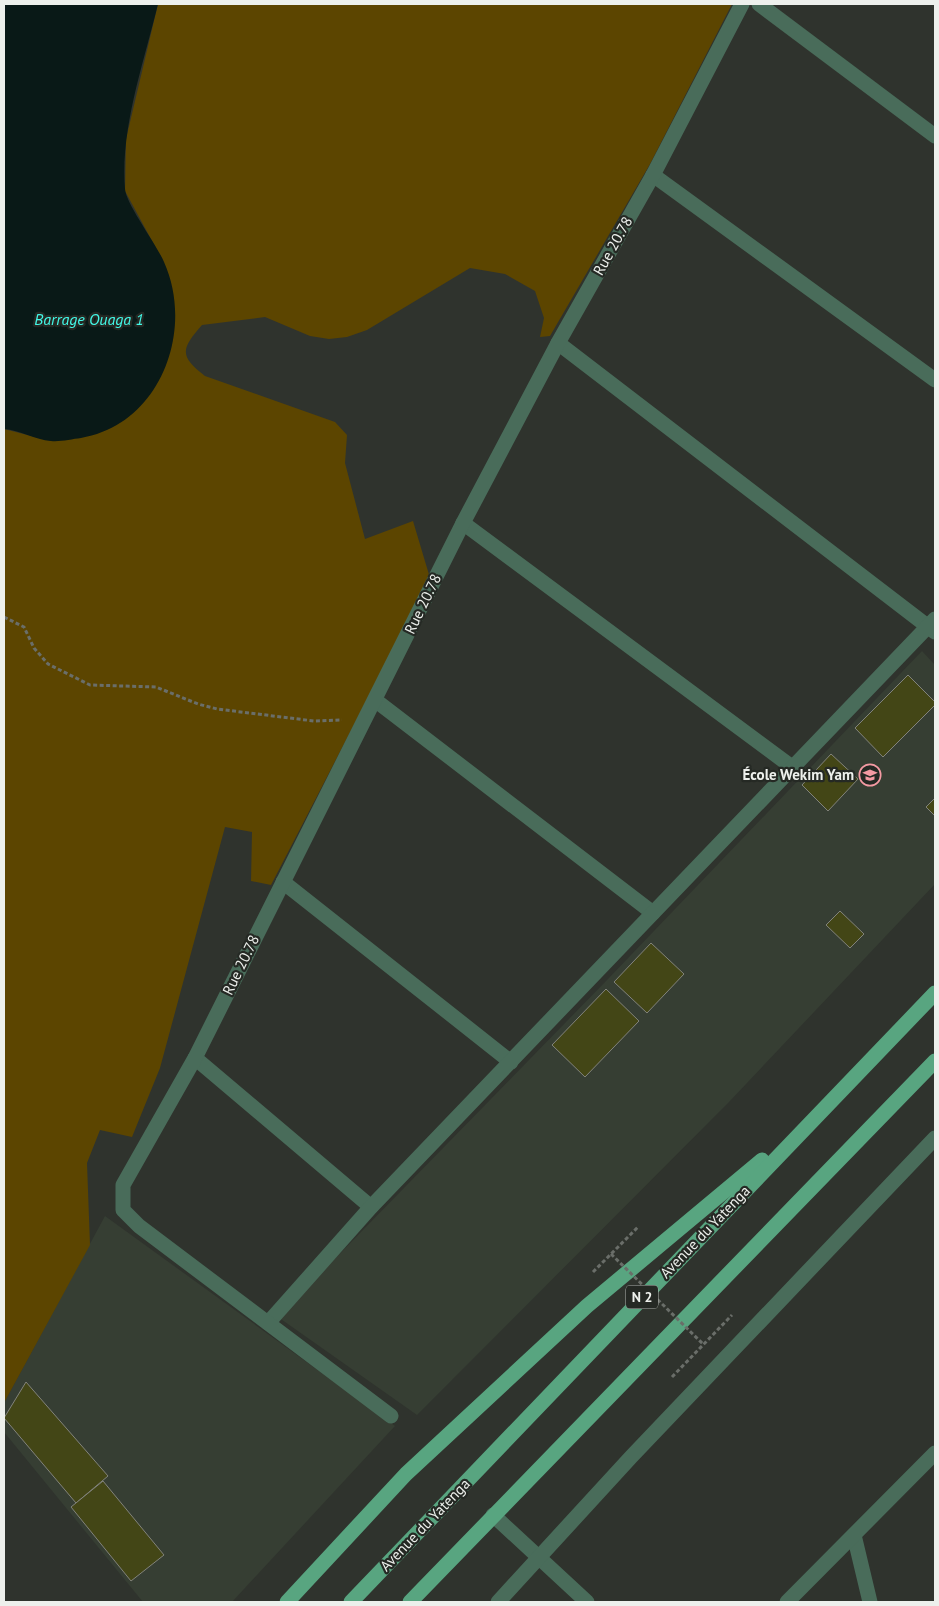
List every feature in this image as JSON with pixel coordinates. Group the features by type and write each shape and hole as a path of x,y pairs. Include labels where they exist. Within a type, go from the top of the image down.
{"main road":[{"name":"Avenue du Yatenga","path":"350,1602 935,993"},
{"path":"410,1602 935,1061"},
{"path":"287,1602 406,1474 586,1306 817,1115"}],"street":[{"name":"Rue 20.78","path":"268,1323 139,1226 123,1210 123,1185 195,1058 463,523 558,344 653,175 742,4"},
{"path":"759,4 935,136"},
{"path":"653,175 935,380"},
{"path":"391,1416 268,1323 371,1207 792,767 933,625 558,344"},
{"path":"463,523 792,767"},
{"path":"376,700 653,913"},
{"path":"283,882 511,1062"},
{"path":"195,1058 371,1207"},
{"path":"498,1602 644,1443 935,1138"},
{"path":"787,1602 935,1453"},
{"path":"493,1515 587,1602"},
{"path":"854,1535 870,1602"}],"path":[{"path":"4,616 24,627 34,648 48,664 90,685 156,687 198,704 216,709 314,721 336,719 364,722"},
{"path":"592,1273 639,1226"},
{"path":"611,1254 703,1344"},
{"path":"672,1377 732,1315"}],"shaded area":[{"path":"158,4 732,4 650,164 550,336 540,337 544,318 535,291 505,274 470,268 367,330 347,337 329,339 310,336 265,317 202,325 190,340 187,346 187,357 205,376 335,422 347,435 345,463 365,539 413,521 430,578 271,885 251,881 252,832 225,827 160,1068 132,1137 100,1130 87,1163 90,1245 4,1403 4,429 51,441 164,263 125,191 126,139"},
{"path":"922,651 935,665 935,884 729,1102 417,1415 278,1317 608,979"},
{"path":"105,1216 395,1426 232,1602 143,1602 4,1432 4,1403"}],"water":[{"name":"Barrage Ouaga 1","path":"4,4 158,4 134,96 124,166 127,196 164,262 173,289 175,317 172,345 164,371 150,395 132,415 109,430 62,441 39,439 4,429"}],"building":[{"path":"908,675 935,702 935,705 883,757 855,728"},
{"path":"831,754 858,779 828,811 802,785"},
{"path":"935,798 935,816 926,807"},
{"path":"840,911 864,934 850,948 826,925"},
{"path":"651,943 684,974 647,1013 614,982"},
{"path":"606,989 639,1021 585,1077 552,1045"},
{"path":"26,1382 108,1476 76,1503 4,1418"},
{"path":"103,1481 164,1555 131,1581 71,1507"}],"place":[{"name":"École Wekim Yam","path":"870,775"}]}
